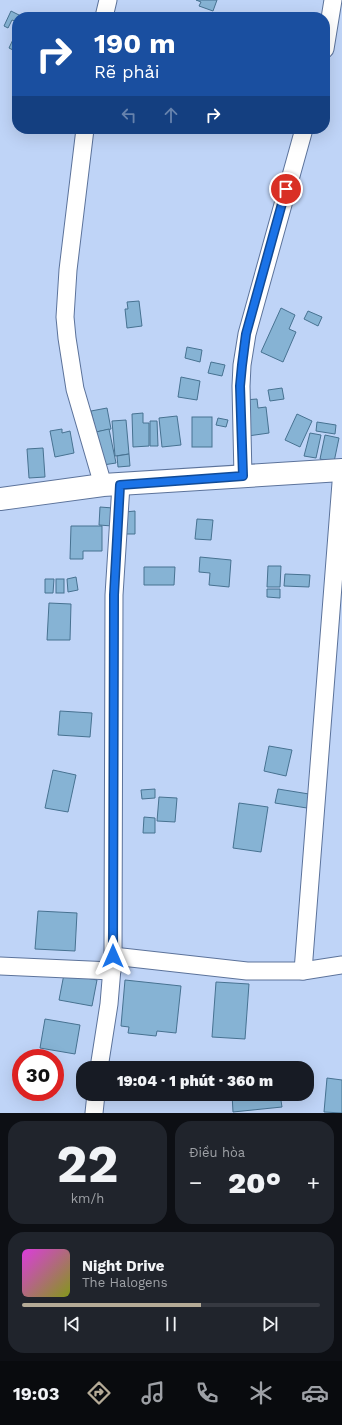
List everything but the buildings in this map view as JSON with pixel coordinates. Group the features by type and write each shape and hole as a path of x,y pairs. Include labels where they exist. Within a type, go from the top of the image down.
{"main road":[{"path":"0,499 112,485 342,470"}],"street":[{"path":"105,12 108,0"},
{"path":"330,18 333,0"},
{"path":"84,134 68,270 65,316 70,359 76,389 112,485 114,595 112,964 109,1004 100,1061"},
{"path":"243,476 240,386 246,334 303,134"},
{"path":"303,971 342,470"},
{"path":"0,966 112,964 303,971 342,965"},
{"path":"94,1113 95,1101"}],"route":[{"path":"113,956 114,595 120,485 243,476 240,386 246,334 286,189"}]}
